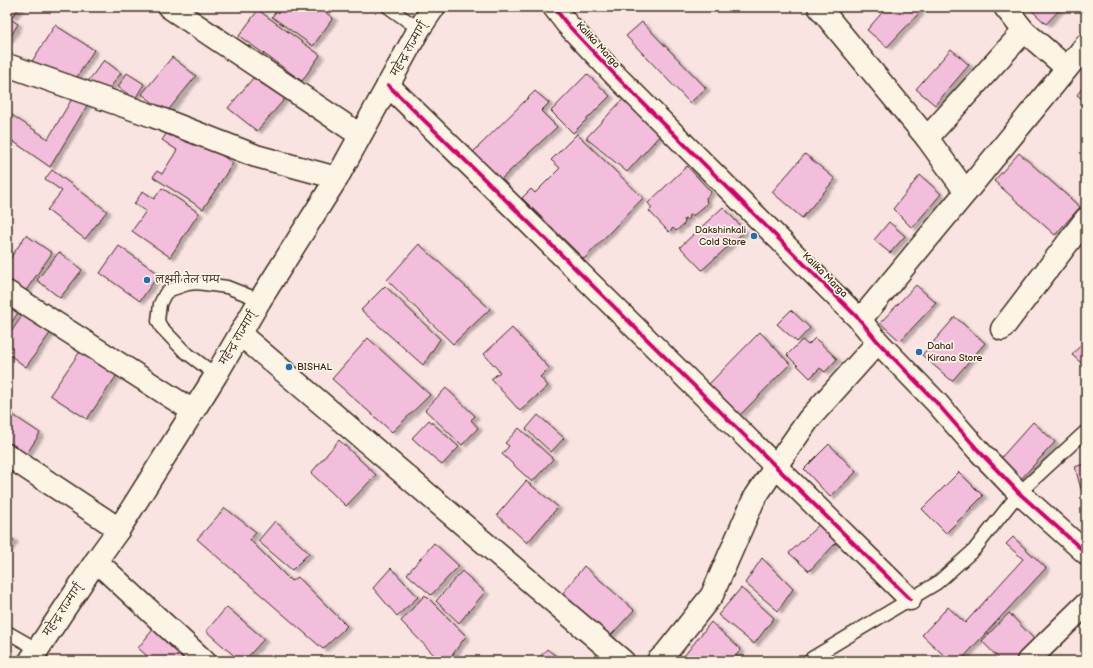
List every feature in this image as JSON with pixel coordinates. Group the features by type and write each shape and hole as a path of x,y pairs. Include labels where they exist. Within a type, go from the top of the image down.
{"main road":[{"path":"169,7 360,135"},
{"name":"महेन्द्र राज्मार्ग्","path":"33,655 119,529 216,375 260,300 337,178 419,29 434,7"},
{"name":"Kalika Marga","path":"554,7 567,24 682,144 860,320 878,342 1019,492 1086,553"},
{"path":"819,7 927,138 966,192"},
{"path":"1005,7 1024,31 1067,68"},
{"path":"927,138 1024,31"},
{"path":"860,320 1086,45"},
{"path":"7,65 154,116 256,156 337,178"},
{"path":"388,85 910,599"},
{"path":"1002,329 1086,218"},
{"path":"7,292 193,412"},
{"path":"240,334 623,661"},
{"path":"658,661 712,595 754,499 809,418 878,342"},
{"path":"7,455 119,529"},
{"path":"96,561 204,661"},
{"path":"1028,661 1086,604"}],"lane":[{"path":"388,7 419,29"},
{"path":"216,375 184,351 161,327 158,321 160,304 165,294 170,290 188,284 197,283 228,287 260,300"},
{"path":"810,661 812,658 937,583 974,550 1019,492 1086,431"},
{"path":"7,632 33,655"}],"building":[{"path":"7,7 20,7 12,17 7,13"},
{"path":"279,7 318,7 333,18 313,46 272,17"},
{"path":"887,7 915,7 920,12 887,47 867,30"},
{"path":"1028,7 1062,7 1046,24"},
{"path":"258,10 320,55 302,81 239,36"},
{"path":"7,17 18,24 8,41 7,41"},
{"path":"642,22 706,88 690,103 626,36"},
{"path":"55,25 94,50 72,85 29,66"},
{"path":"951,49 969,65 935,105 916,89"},
{"path":"172,57 196,76 166,113 142,94"},
{"path":"104,60 121,73 103,97 86,84"},
{"path":"259,71 288,95 257,131 228,108"},
{"path":"127,73 144,84 135,99 118,87"},
{"path":"587,74 610,96 573,133 551,111"},
{"path":"1086,83 1086,102 1077,95"},
{"path":"535,91 549,103 541,111 557,127 499,181 471,154"},
{"path":"76,92 91,99 50,167 7,137 7,112 48,139"},
{"path":"629,93 660,135 627,172 586,138"},
{"path":"169,130 195,137 233,163 203,209 153,177 157,171 162,174 177,150 162,140"},
{"path":"577,134 643,198 584,259 522,198 531,189 535,193 560,168 551,160"},
{"path":"1019,153 1080,207 1055,235 994,181"},
{"path":"805,154 835,179 802,218 772,192"},
{"path":"687,166 711,192 706,198 707,204 694,215 689,215 688,220 684,219 685,223 676,231 673,228 669,232 649,211 652,208 648,203"},
{"path":"52,170 107,211 85,239 47,210 62,191 45,179"},
{"path":"920,175 941,194 912,228 893,209"},
{"path":"162,188 199,213 170,257 132,231 146,211 134,204 143,191 154,199"},
{"path":"723,207 745,231 702,270 680,247"},
{"path":"889,222 905,236 890,253 874,240"},
{"path":"26,235 52,253 22,296 7,286 7,263"},
{"path":"419,244 490,309 453,344 387,280"},
{"path":"119,246 159,274 140,301 100,273"},
{"path":"59,252 82,270 60,298 37,280"},
{"path":"916,285 936,303 900,341 880,323"},
{"path":"385,286 440,339 423,365 361,310"},
{"path":"7,303 19,311 7,330"},
{"path":"26,310 53,329 26,367 7,353 7,338"},
{"path":"791,310 810,328 797,342 777,324"},
{"path":"955,317 985,343 952,381 922,355"},
{"path":"512,328 549,368 540,377 548,386 520,411 491,379 500,372 484,354"},
{"path":"760,332 790,364 740,415 709,384"},
{"path":"368,338 430,395 392,432 332,379"},
{"path":"815,338 837,359 825,372 820,368 810,378 787,355 802,340 808,345"},
{"path":"1086,339 1086,367 1072,355"},
{"path":"81,350 117,375 87,419 50,395"},
{"path":"446,388 475,416 471,420 478,428 462,445 425,410"},
{"path":"7,411 40,433 23,460 7,449"},
{"path":"538,415 564,438 551,452 526,429"},
{"path":"429,420 459,447 442,465 412,438"},
{"path":"1033,422 1055,442 1021,479 999,460"},
{"path":"519,428 553,459 532,482 502,454 509,446 505,443"},
{"path":"339,440 376,475 346,506 311,473"},
{"path":"829,444 856,472 830,497 804,469"},
{"path":"1086,463 1086,488 1081,489 1075,467"},
{"path":"959,472 983,496 946,533 922,509"},
{"path":"526,481 558,507 527,543 497,515"},
{"path":"225,508 256,532 250,540 291,581 298,577 347,626 323,649 197,539"},
{"path":"275,521 309,553 292,570 258,541"},
{"path":"822,522 838,541 809,571 789,553"},
{"path":"7,535 14,540 7,550"},
{"path":"1013,537 1046,568 960,661 950,661 922,635 948,607 965,623 1023,559 1006,544"},
{"path":"434,543 459,566 431,595 407,574"},
{"path":"762,558 793,589 778,611 745,583"},
{"path":"584,566 634,610 603,644 556,602"},
{"path":"391,568 418,597 397,616 373,588"},
{"path":"462,571 485,592 459,623 436,601"},
{"path":"741,588 774,618 754,644 718,615"},
{"path":"425,595 466,636 448,661 440,661 401,621"},
{"path":"227,607 264,639 244,661 240,661 206,631"},
{"path":"1009,613 1035,640 1017,661 1001,661 982,641"},
{"path":"711,622 741,650 730,661 680,661"},
{"path":"155,627 193,661 153,661 138,648"},
{"path":"1086,631 1086,641 1081,636"},
{"path":"547,649 562,661 536,661"}],"cycle path":[{"path":"554,7 567,24 616,76 860,320 878,342 936,402 977,449 1019,493 1086,553"},
{"path":"388,85 910,599"}],"place":[{"name":"Dakshinkali Cold Store","path":"754,236"},
{"name":"लक्ष्मी तेल पम्प","path":"147,280"},
{"name":"Dahal Kirana Store","path":"919,352"},
{"name":"BISHAL","path":"289,367"}]}
